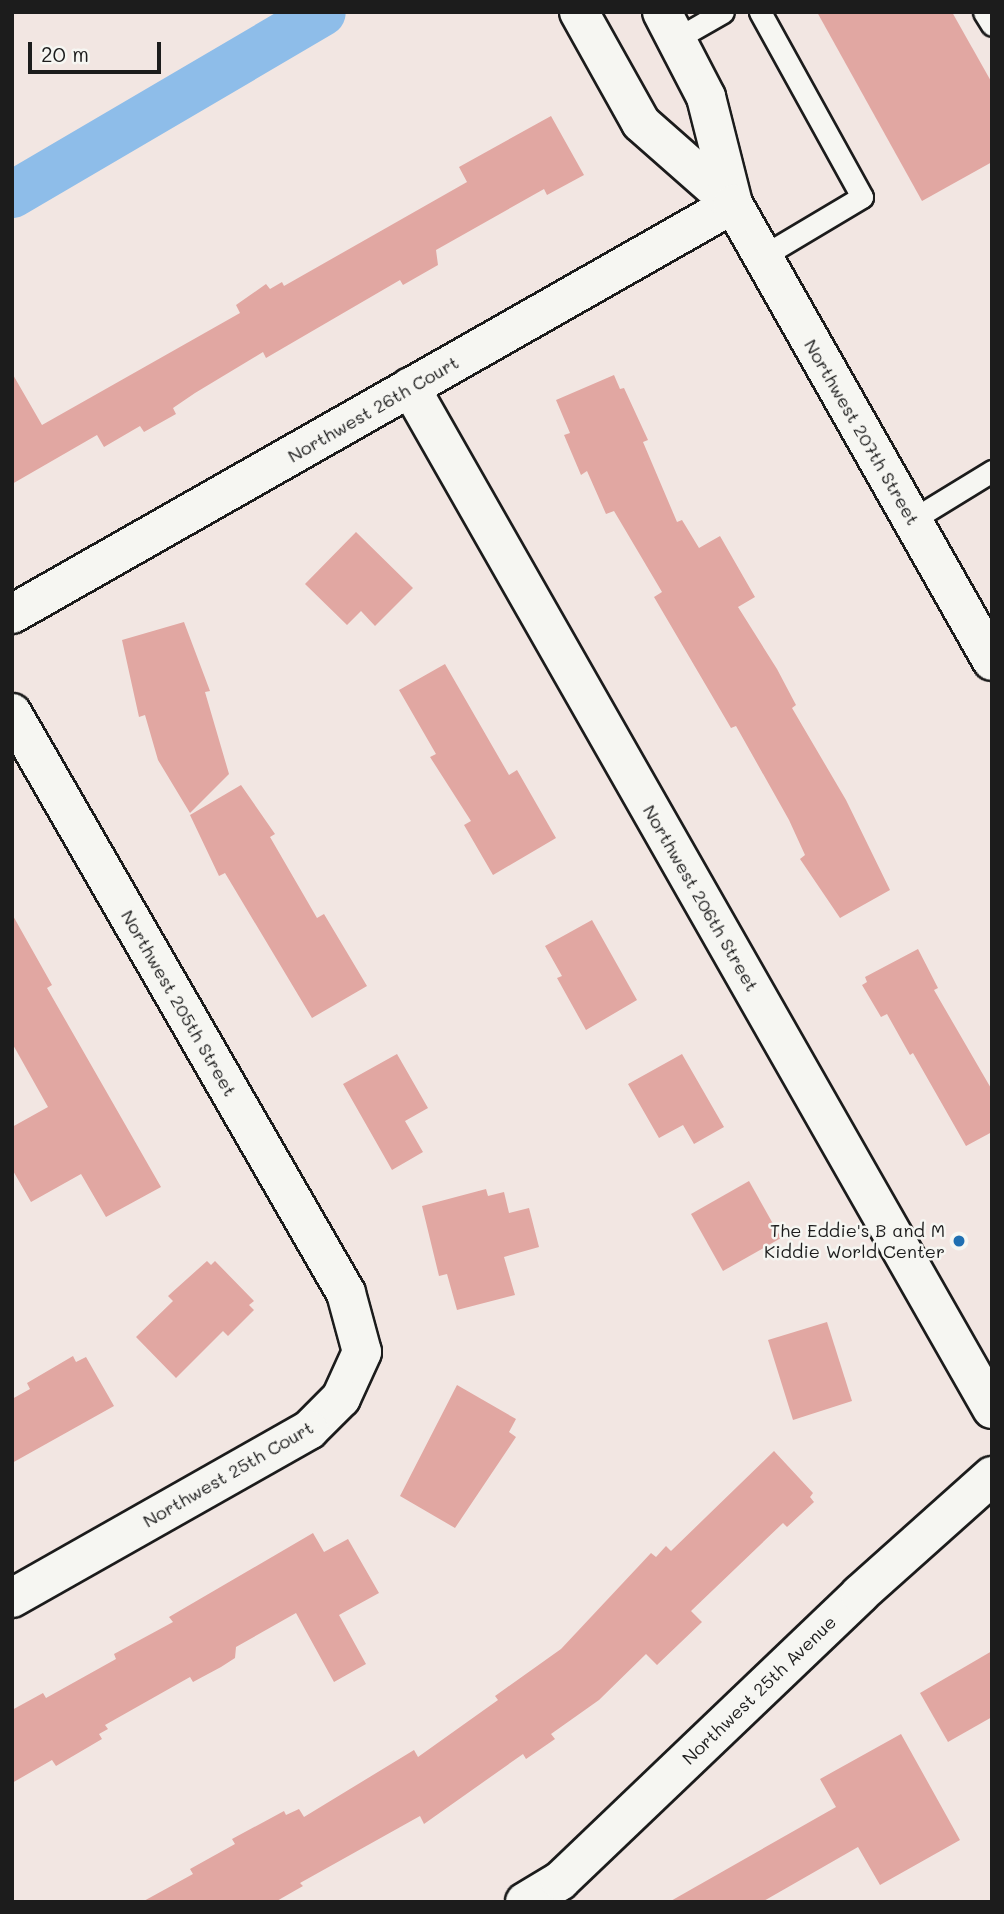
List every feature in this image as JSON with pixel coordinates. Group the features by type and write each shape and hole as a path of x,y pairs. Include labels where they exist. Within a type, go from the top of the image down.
{"street":[{"name":"Northwest 207th Street","path":"579,12 641,123 733,204"},
{"name":"Northwest 207th Street","path":"668,26 706,97 733,204 992,660"},
{"name":"Northwest 26th Court","path":"12,614 733,204"},
{"name":"Northwest 206th Street","path":"410,387 992,1409"},
{"name":"Northwest 205th Street","path":"12,713 346,1293"},
{"name":"Northwest 25th Court","path":"12,1598 309,1430 341,1398 362,1352 346,1293"},
{"name":"Northwest 25th Avenue","path":"525,1902 560,1881 860,1594 992,1476"}],"lane":[{"path":"668,26 723,12"},
{"path":"760,12 862,197 763,256"},
{"path":"984,12 992,25"},
{"path":"912,520 992,471"}],"building":[{"path":"817,12 952,12 992,83 992,162 922,201"},
{"path":"551,116 584,175 547,195 544,189 436,250 438,265 403,285 400,280 266,358 263,352 195,393 173,408 176,414 144,432 140,426 104,447 97,435 12,484 12,373 42,425 240,313 236,305 266,284 270,289 282,282 284,286 467,182 459,167"},
{"path":"614,375 620,389 624,388 648,440 643,442 677,522 682,520 699,548 720,536 755,597 738,607 777,669 796,705 792,708 846,800 890,890 840,918 800,859 805,855 789,820 736,726 731,728 654,597 662,592 614,511 606,514 587,471 581,475 564,435 570,433 556,400"},
{"path":"356,532 413,588 375,626 361,611 347,625 305,584"},
{"path":"184,622 210,691 205,692 229,774 190,813 158,760 145,715 139,717 122,640"},
{"path":"445,664 509,775 517,770 556,838 493,875 464,825 471,821 430,757 436,754 399,690"},
{"path":"241,785 275,834 270,837 317,918 324,914 367,986 312,1018 225,873 219,876 190,815"},
{"path":"12,914 52,985 47,988 161,1187 106,1217 81,1174 31,1202 12,1169 12,1127 48,1107 12,1043"},
{"path":"592,920 637,1000 586,1030 557,978 562,976 545,946"},
{"path":"918,949 938,988 934,990 992,1090 992,1132 966,1146 913,1053 910,1055 887,1014 881,1017 862,985 867,982 865,977"},
{"path":"397,1054 428,1108 405,1121 423,1152 392,1170 343,1084"},
{"path":"682,1054 724,1127 694,1144 683,1125 659,1138 628,1084"},
{"path":"749,1181 781,1238 723,1271 691,1214"},
{"path":"486,1189 488,1196 504,1192 509,1213 529,1208 539,1247 504,1257 515,1295 457,1310 447,1274 439,1276 422,1206"},
{"path":"207,1261 211,1265 215,1261 254,1301 249,1305 254,1310 228,1336 223,1331 176,1378 136,1337 173,1301 168,1296"},
{"path":"827,1322 852,1401 793,1420 768,1340"},
{"path":"73,1356 76,1362 86,1357 114,1406 12,1463 12,1399 30,1389 27,1383"},
{"path":"457,1385 516,1419 509,1432 516,1437 455,1528 400,1496"},
{"path":"774,1451 813,1493 810,1497 814,1502 787,1527 783,1523 691,1611 702,1622 657,1665 646,1654 599,1700 551,1734 555,1739 526,1759 523,1754 424,1824 420,1816 300,1883 303,1886 275,1902 142,1902 193,1874 190,1869 235,1844 232,1839 284,1811 286,1815 299,1809 304,1817 414,1750 418,1757 498,1700 495,1696 561,1649 651,1553 656,1557 666,1546 671,1551"},
{"path":"313,1533 324,1552 348,1539 379,1593 339,1615 366,1664 334,1682 296,1613 236,1647 235,1658 221,1667 193,1682 190,1677 105,1725 108,1729 99,1734 102,1739 56,1766 52,1760 12,1783 12,1710 43,1693 46,1698 116,1659 114,1654 173,1622 169,1617"},
{"path":"992,1651 992,1717 948,1742 920,1693"},
{"path":"901,1734 960,1840 880,1885 858,1847 762,1902 669,1902 836,1807 820,1779"}],"waterway":[{"path":"12,194 322,12"}],"place":[{"name":"The Eddie's B and M Kiddie World Center","path":"959,1241"}]}
